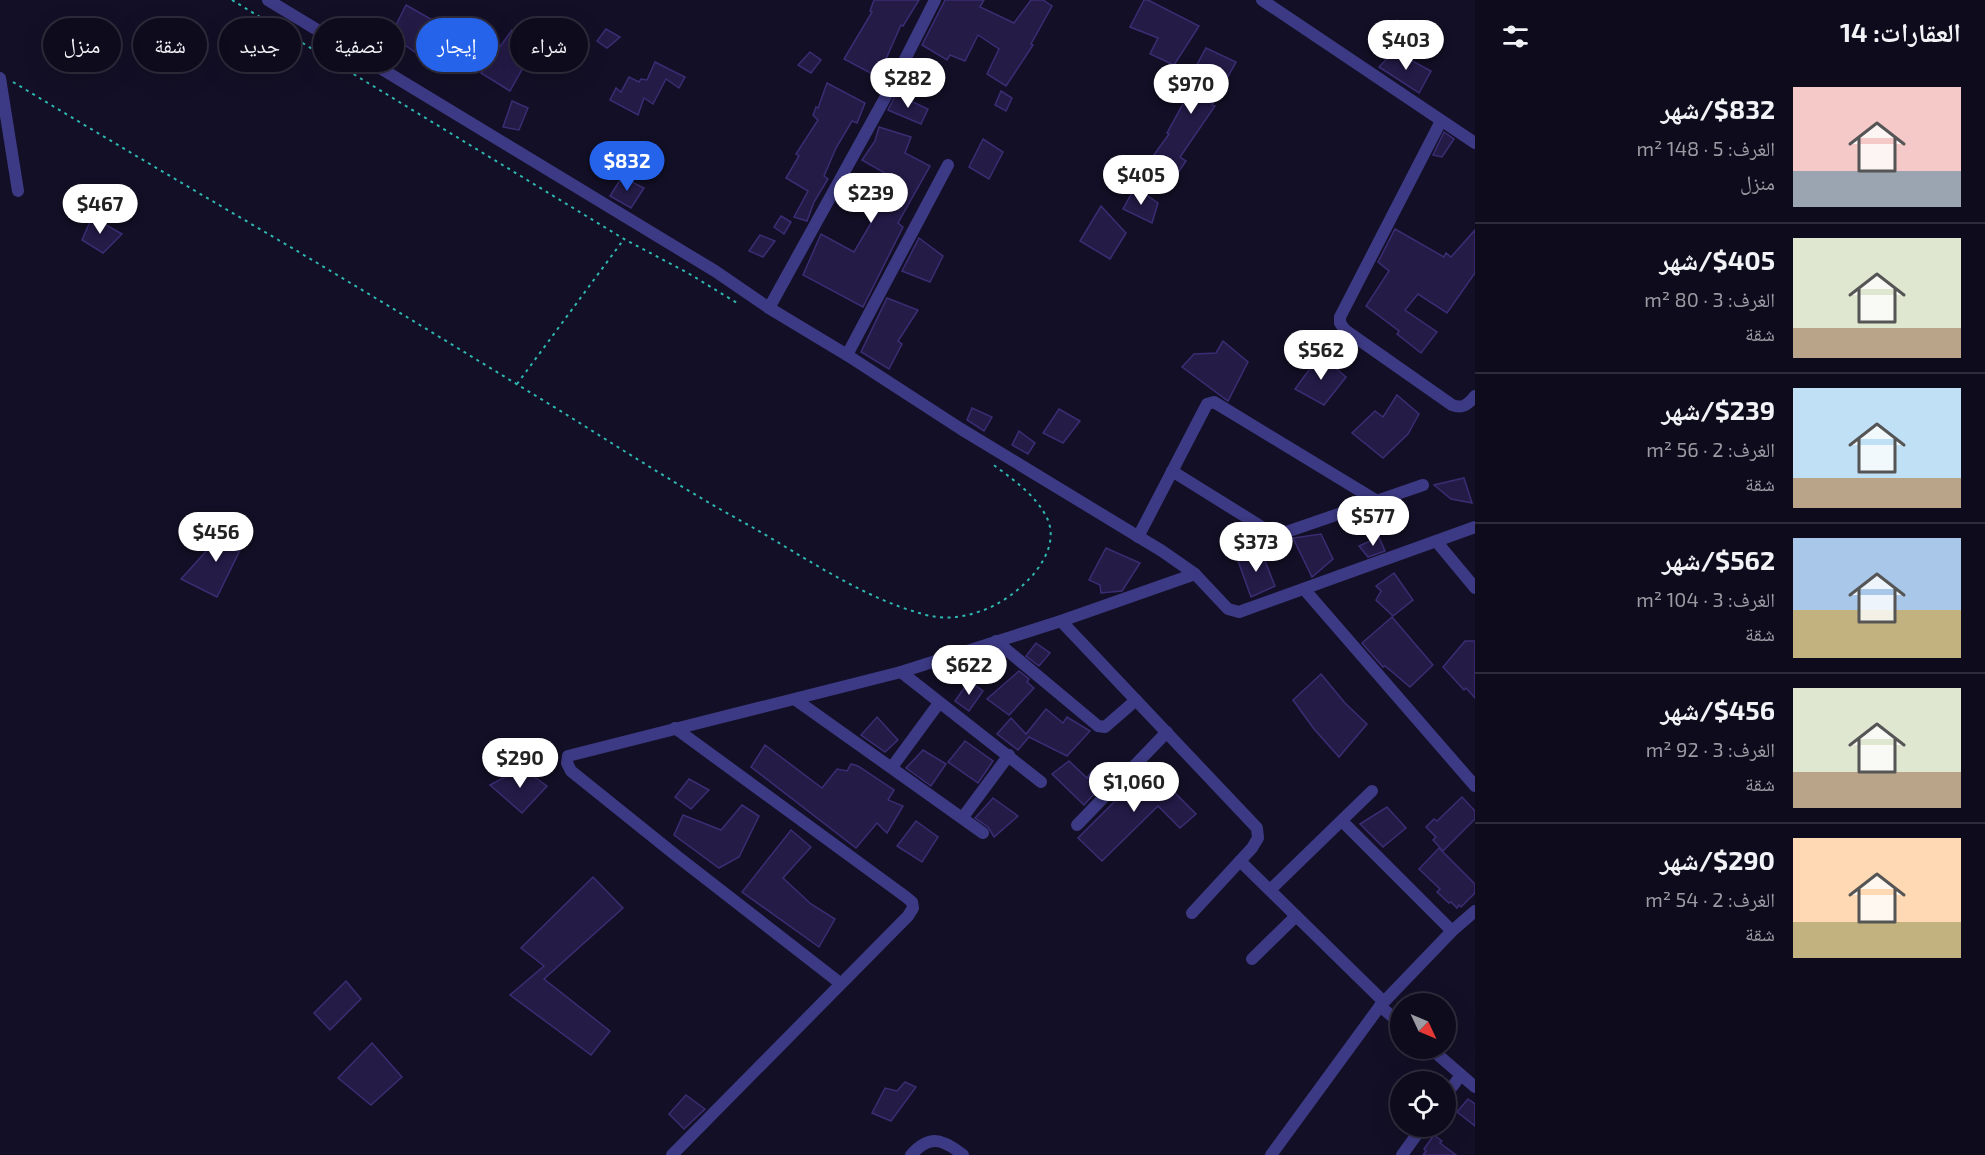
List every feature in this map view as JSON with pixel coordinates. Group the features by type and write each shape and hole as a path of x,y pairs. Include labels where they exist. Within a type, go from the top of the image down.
{"street":[{"path":"268,0 714,271 961,429 1138,537 1195,574 1233,612 1304,589 1475,527"},
{"path":"769,308 890,89 935,0"},
{"path":"1263,0 1475,143"},
{"path":"5,80 18,190"},
{"path":"1442,121 1346,306 1340,323 1345,330 1452,405 1459,408 1475,396"},
{"path":"847,355 948,165"},
{"path":"1138,537 1207,404 1214,402 1377,501"},
{"path":"1172,471 1278,537"},
{"path":"1231,552 1424,485"},
{"path":"1436,541 1475,588"},
{"path":"840,983 571,771 567,763 568,756 901,672 1061,621 1195,574"},
{"path":"1304,589 1475,786"},
{"path":"1061,621 1257,828 1258,838 1192,914"},
{"path":"996,641 1098,726 1105,727 1136,699"},
{"path":"901,672 1041,782"},
{"path":"796,700 983,833"},
{"path":"891,767 939,703"},
{"path":"672,1155 908,916 913,908 912,902 675,728"},
{"path":"1077,825 1167,732"},
{"path":"963,817 1009,755"},
{"path":"1270,890 1372,791"},
{"path":"1342,821 1452,931"},
{"path":"1240,861 1390,1012"},
{"path":"1271,1155 1382,1004 1452,931 1475,912"},
{"path":"1252,959 1296,916"},
{"path":"1443,1059 1475,1087"},
{"path":"1456,1082 1461,1075"},
{"path":"1402,1155 1415,1137"},
{"path":"910,1155 928,1140 947,1144 963,1155"}],"path":[{"path":"232,0 624,239 688,273 744,307"},
{"path":"5,80 516,384 718,508 885,602 924,615 948,618 985,610 1027,581 1040,566 1049,549 1048,519 1033,499 985,459"},
{"path":"516,384 624,239"}],"building":[{"path":"874,0 919,0 903,26 901,25 878,77 844,59 872,12 870,11"},
{"path":"945,0 984,0 980,7 1014,23 1031,0 1043,0 1052,6 1031,44 1033,45 1006,86 987,74 999,49 978,35 965,61 950,55 947,60 922,45"},
{"path":"1144,0 1199,26 1174,65 1150,54 1158,38 1130,27"},
{"path":"406,5 429,18 416,18 416,53 404,44 404,18 400,18"},
{"path":"1397,20 1406,28 1396,40 1387,34"},
{"path":"606,29 620,37 607,48 597,41"},
{"path":"510,33 510,72 521,72 510,91 481,73 498,72 498,49"},
{"path":"1206,48 1236,62 1212,105 1215,106 1180,157 1186,161 1169,186 1143,170 1169,134 1167,133 1195,82 1189,79"},
{"path":"1394,51 1431,71 1419,93 1379,67"},
{"path":"810,52 821,60 811,73 798,65"},
{"path":"655,62 685,77 679,88 666,79 653,104 644,98 638,115 610,100 616,88 621,92 629,77 639,82 641,79 647,80"},
{"path":"827,83 865,103 857,123 852,121 836,148 824,176 828,179 814,202 807,221 794,217 808,191 786,178 799,156 796,154 818,120 813,115"},
{"path":"1001,91 1012,98 1006,111 995,105"},
{"path":"896,94 928,109 921,124 888,110"},
{"path":"512,101 528,108 519,130 503,127"},
{"path":"879,127 911,137 905,153 930,166 898,223 903,227 863,307 803,275 821,234 854,252 877,213 874,210 890,176 862,160 875,141"},
{"path":"1444,132 1454,139 1442,157 1433,155"},
{"path":"983,139 1003,152 989,179 969,167"},
{"path":"622,177 644,188 631,208 610,196"},
{"path":"1135,187 1158,203 1152,223 1123,209"},
{"path":"1101,206 1126,233 1110,259 1080,241"},
{"path":"781,216 791,222 784,234 774,227"},
{"path":"92,217 122,234 103,253 82,240"},
{"path":"1395,229 1444,257 1446,253 1451,257 1475,230 1475,273 1447,313 1418,294 1405,310 1437,332 1421,353 1397,334 1399,331 1366,306 1389,271 1378,262"},
{"path":"760,235 775,241 763,257 749,251"},
{"path":"919,238 943,256 930,282 902,271"},
{"path":"887,298 918,310 898,341 902,344 889,369 861,352"},
{"path":"1223,341 1248,362 1228,401 1182,367 1194,354 1216,353"},
{"path":"1320,355 1346,377 1324,405 1295,389"},
{"path":"1397,395 1419,414 1408,434 1383,458 1352,433 1375,411 1383,417"},
{"path":"972,408 992,417 984,431 967,420"},
{"path":"1059,409 1080,421 1063,443 1043,433"},
{"path":"1019,431 1035,443 1028,454 1012,445"},
{"path":"1464,478 1472,503 1451,499 1434,485"},
{"path":"228,527 245,540 217,597 181,579"},
{"path":"1321,534 1333,559 1312,577 1293,538"},
{"path":"1379,537 1385,551 1368,557 1359,546"},
{"path":"1106,548 1140,563 1122,591 1101,593 1100,585 1089,580"},
{"path":"1261,551 1275,586 1251,597 1237,558"},
{"path":"1394,573 1413,600 1393,616 1376,600 1381,591 1376,586"},
{"path":"1392,617 1433,665 1410,687 1385,666 1383,667 1362,643"},
{"path":"1465,641 1475,641 1475,698 1466,688 1464,690 1443,667"},
{"path":"1036,643 1050,653 1039,666 1026,656"},
{"path":"1019,671 1029,679 1027,682 1034,688 1009,715 987,699"},
{"path":"1321,674 1345,703 1367,724 1339,757 1314,729 1293,700"},
{"path":"969,681 983,691 969,711 955,701"},
{"path":"1046,709 1063,723 1067,717 1090,731 1067,756 1029,737 1018,750 997,734 1011,718 1026,734"},
{"path":"877,717 898,740 885,752 861,735"},
{"path":"965,741 993,761 978,783 948,762"},
{"path":"765,745 822,788 837,769 847,771 851,764 858,766 894,790 888,800 903,806 887,833 877,823 856,848 751,767"},
{"path":"923,750 946,764 931,786 906,768"},
{"path":"1069,761 1087,778 1092,771 1105,782 1084,805 1052,774"},
{"path":"1149,767 1196,814 1180,828 1158,806 1102,861 1078,838"},
{"path":"522,768 547,786 522,813 490,785"},
{"path":"689,779 709,790 691,809 675,797"},
{"path":"1462,797 1475,811 1475,819 1443,851 1433,840 1436,837 1426,827 1434,819 1437,821"},
{"path":"993,798 1018,816 994,837 988,827 975,818"},
{"path":"742,805 759,816 739,857 719,868 674,835 683,815 721,830"},
{"path":"1387,807 1406,828 1383,847 1360,824"},
{"path":"916,821 938,837 922,862 897,846"},
{"path":"791,830 811,847 783,878 811,904 835,919 819,947 742,892"},
{"path":"1439,848 1475,884 1475,893 1461,907 1459,905 1457,908 1451,902 1449,903 1437,892 1440,889 1419,869"},
{"path":"593,877 623,908 544,979 610,1031 591,1055 510,995 544,966 521,948"},
{"path":"346,981 361,999 330,1030 314,1013"},
{"path":"372,1043 402,1077 371,1105 338,1078"},
{"path":"905,1082 916,1087 891,1121 872,1113 885,1088 897,1091"},
{"path":"686,1095 705,1109 684,1129 669,1114"},
{"path":"1468,1099 1475,1104 1475,1126 1457,1112"},
{"path":"1433,1137 1437,1137 1442,1141 1440,1143 1456,1155 1423,1155 1426,1151 1424,1149"}]}
